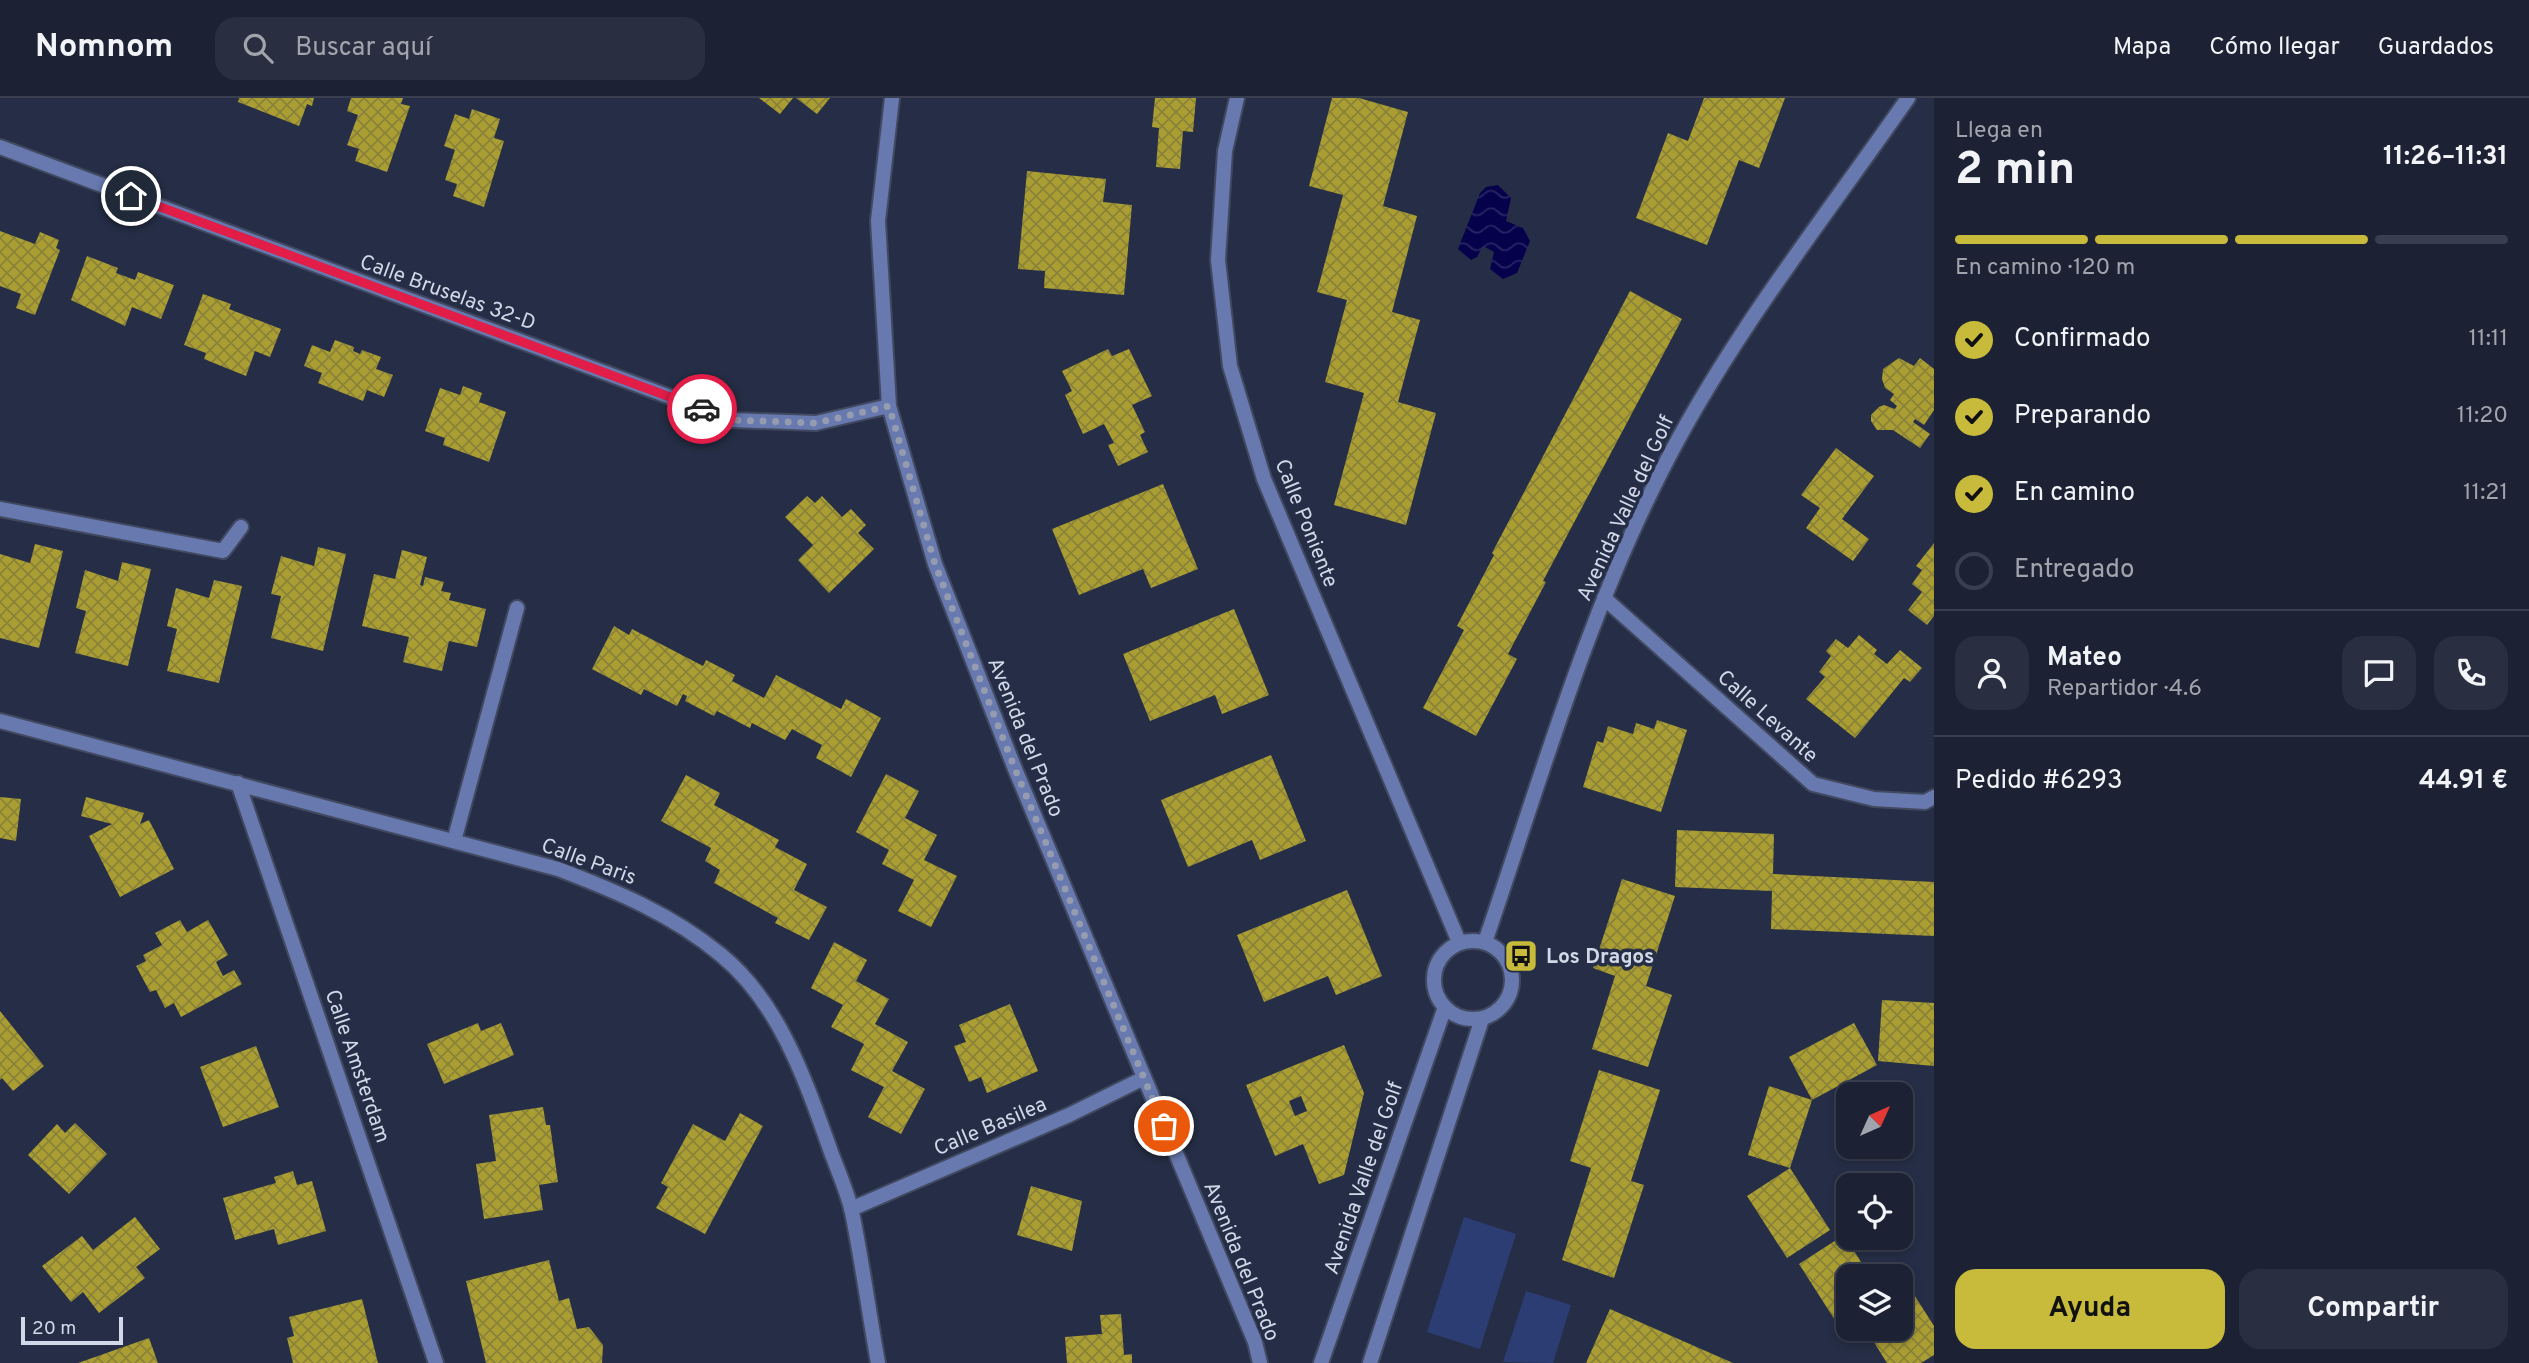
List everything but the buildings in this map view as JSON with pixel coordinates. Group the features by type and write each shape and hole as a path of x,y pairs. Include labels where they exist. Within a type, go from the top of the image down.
{"street":[{"name":"Avenida del Prado","path":"892,98 878,222 889,406 935,564 1015,769 1255,1342 1259,1363"},
{"name":"Calle Poniente","path":"1237,98 1225,151 1218,260 1230,366 1265,479 1459,942"},
{"name":"Avenida Valle del Golf","path":"1485,942 1604,597 1661,472 1724,361 1909,98"},
{"name":"Calle Bruselas 32-D","path":"0,147 732,420 816,423 889,406"},
{"path":"0,509 223,551 241,527"},
{"name":"Calle Levante","path":"1604,597 1813,784 1874,799 1925,802 1934,797"},
{"path":"454,841 517,608"},
{"name":"Calle Paris","path":"0,721 558,869 628,896 679,924 722,955 748,982 775,1019 807,1085 851,1209 878,1363"},
{"name":"Calle Amsterdam","path":"237,783 436,1363"},
{"path":"1459,942 1485,942 1502,953 1512,971 1511,992 1500,1009 1482,1019 1455,1016 1444,1007 1436,994 1433,979 1436,964 1446,951 1459,942"},
{"name":"Avenida Valle del Golf","path":"1321,1363 1444,1007"},
{"path":"1370,1363 1482,1019"},
{"name":"Calle Basilea","path":"851,1209 1069,1115 1144,1078"}],"shaded area":[{"path":"1464,1217 1516,1234 1480,1349 1427,1332"},
{"path":"1526,1291 1571,1305 1553,1363 1503,1362"}],"water":[{"path":"1498,185 1511,198 1506,221 1523,228 1530,241 1517,273 1503,279 1490,269 1494,252 1483,246 1477,257 1471,260 1458,249 1480,193 1486,187"}],"way so far":[{"path":"702,409 732,420 816,423 889,406 935,564 1015,769 1164,1126"}],"place":[{"name":"Los Dragos","path":"1521,956"}],"route":[{"path":"131,196 702,409"}]}
